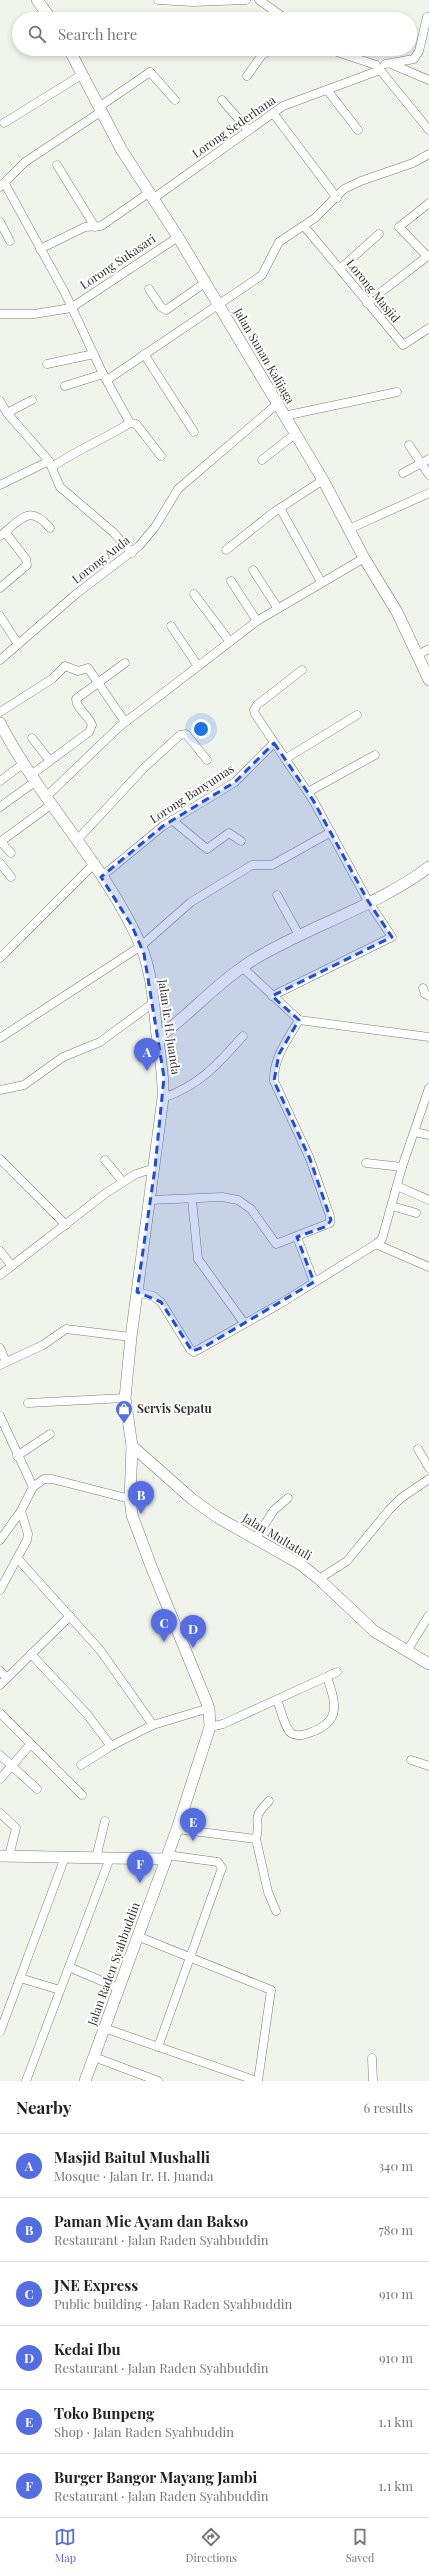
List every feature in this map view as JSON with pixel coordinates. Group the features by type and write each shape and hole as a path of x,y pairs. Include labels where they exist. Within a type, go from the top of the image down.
{"main road":[{"path":"37,0 46,12"},
{"name":"Jalan Sunan Kalijaga","path":"73,56 121,148 206,282 276,405 323,480 364,558 397,612 429,680"},
{"name":"Jalan Ir. H. Juanda","path":"0,724 3,736 24,763 77,840 132,926 141,946 154,1003 164,1077 163,1098 155,1168 131,1337 125,1398 132,1446"},
{"path":"158,1038 210,991 242,967 299,935 413,879 429,867"},
{"name":"Jalan Raden Syahbuddin","path":"86,2081 118,1988 177,1829 210,1727 209,1708 151,1566 132,1515 130,1499 132,1446"},
{"name":"Jalan Multatuli","path":"132,1446 192,1500 217,1517 283,1553 319,1579 364,1622 429,1664"},
{"path":"4,1856 96,1858 166,1857"}],"street":[{"path":"158,0 193,2 246,0"},
{"path":"259,0 276,12"},
{"name":"Lorong Sederhana","path":"417,54 427,17"},
{"path":"247,76 261,56"},
{"path":"349,56 380,66 394,65 429,80"},
{"name":"Lorong Sederhana","path":"40,249 84,227 95,227 107,222 152,195 273,113 295,101 328,91 380,66 414,59 416,56"},
{"path":"380,66 429,130"},
{"path":"130,423 40,249 2,186 25,162 101,109 150,72 175,100"},
{"path":"4,123 83,74"},
{"path":"328,91 358,130"},
{"path":"222,100 248,130"},
{"path":"273,113 337,198"},
{"path":"64,386 105,377 144,354 262,275 279,242 304,226 350,185 413,163 429,154"},
{"path":"57,165 95,227"},
{"path":"367,303 428,256 399,227 429,203"},
{"path":"0,222 10,241"},
{"name":"Lorong Masjid","path":"304,226 403,345 429,328"},
{"path":"340,269 379,234"},
{"name":"Lorong Sukasari","path":"71,308 178,237"},
{"path":"149,288 161,307 166,310 206,282"},
{"path":"0,314 34,314 71,308"},
{"path":"47,364 94,354"},
{"path":"144,354 194,432"},
{"path":"284,416 397,392"},
{"path":"7,413 32,400"},
{"path":"0,401 7,413 51,464 60,488 112,532 132,553"},
{"name":"Lorong Anda","path":"0,660 76,594 132,553 155,527 178,489 276,405"},
{"path":"0,484 51,464 76,451 105,439 130,423 136,424 161,456"},
{"path":"262,460 295,434"},
{"path":"409,445 425,461 429,475"},
{"path":"403,473 425,461"},
{"path":"226,550 280,508 323,480"},
{"path":"349,529 429,493"},
{"path":"280,508 321,582"},
{"path":"0,588 27,564 26,560 2,534 23,517 32,515 40,517 50,528"},
{"path":"10,853 0,842 49,800 126,722 277,607 364,558"},
{"path":"253,570 277,607"},
{"path":"231,581 257,621"},
{"path":"194,594 230,642"},
{"path":"0,616 18,644"},
{"path":"171,626 198,666"},
{"path":"417,654 429,649"},
{"path":"0,807 34,778 50,761 91,729 90,719 75,702 77,697 125,663"},
{"path":"0,712 52,679 65,666 78,671 88,668 97,683 126,722"},
{"path":"272,996 392,937 368,901 308,792 274,743 254,710 302,670"},
{"path":"285,759 357,715"},
{"path":"77,840 144,768 180,735 186,734 207,760"},
{"path":"32,738 50,761"},
{"name":"Lorong Banyumas","path":"101,877 172,820 235,782 274,743"},
{"path":"308,792 374,755"},
{"path":"0,781 24,763"},
{"path":"172,820 205,849 212,847 229,833 241,841"},
{"path":"0,1038 141,946 191,902 252,865 272,865 331,832"},
{"path":"0,863 11,877"},
{"path":"0,958 93,866"},
{"path":"277,895 299,935"},
{"path":"242,967 299,1020 429,1037"},
{"path":"423,988 425,994 429,996"},
{"path":"0,1090 24,1085 63,1057 104,1040 154,1003"},
{"path":"150,1200 192,1200 222,1197 238,1200 251,1209 276,1244 327,1226 330,1223 330,1216 310,1159 274,1080 274,1071 279,1054 299,1020"},
{"path":"163,1098 184,1091 199,1082 217,1066 243,1036"},
{"path":"137,1292 153,1296 161,1302 190,1349 194,1352 278,1305 376,1244 382,1239 402,1167 429,1088"},
{"path":"415,1132 429,1135"},
{"path":"0,1159 66,1225"},
{"path":"105,1160 123,1182"},
{"path":"366,1162 402,1167"},
{"path":"0,1275 123,1182 146,1170 155,1168"},
{"path":"397,1186 429,1200"},
{"path":"192,1200 198,1260 244,1323"},
{"path":"392,1206 416,1213"},
{"path":"297,1237 314,1282"},
{"path":"376,1244 429,1267"},
{"path":"0,1251 12,1266"},
{"path":"0,1348 3,1364 43,1345 66,1329 131,1337"},
{"path":"28,1403 125,1398"},
{"path":"0,1416 33,1487"},
{"path":"18,1456 50,1434"},
{"path":"418,1449 429,1468"},
{"path":"0,1540 21,1511 33,1487 44,1479 52,1479 130,1499"},
{"path":"319,1579 347,1561 388,1510 401,1498 429,1479"},
{"path":"256,1538 271,1513 288,1498"},
{"path":"0,1590 18,1559 28,1534 21,1511"},
{"path":"18,1559 104,1655 153,1725"},
{"path":"407,1651 429,1615"},
{"path":"0,1685 70,1616"},
{"path":"31,1654 86,1713 111,1746"},
{"path":"0,1671 7,1678"},
{"path":"210,1727 222,1724 278,1700 337,1672"},
{"path":"278,1700 288,1730 292,1734 298,1736 318,1730 330,1721 335,1711 333,1695 327,1677"},
{"path":"80,1765 111,1746 153,1725 209,1708"},
{"path":"0,1712 30,1745 82,1795"},
{"path":"0,1779 30,1745"},
{"path":"0,1754 37,1789"},
{"path":"411,1760 429,1766"},
{"path":"269,1801 257,1813 255,1818 258,1830 256,1839 268,1892 276,1911"},
{"path":"0,1813 16,1828 4,1856"},
{"path":"96,1858 105,1820"},
{"path":"177,1829 256,1839"},
{"path":"0,2032 65,1857"},
{"path":"158,2047 191,1958 222,1865 218,1862 166,1857"},
{"path":"26,2081 110,1858"},
{"path":"104,2028 257,2081 271,1990 138,1936"},
{"path":"69,1967 118,1988"},
{"path":"20,1978 60,1990"},
{"path":"94,2057 158,2081"},
{"path":"372,2058 373,2081"}],"highlighted area":[{"path":"274,743 313,800 368,901 392,937 272,996 299,1020 279,1054 274,1081 310,1159 331,1220 327,1226 297,1237 314,1282 204,1347 192,1351 161,1302 137,1292 155,1168 164,1077 144,954 132,926 101,877 163,826 235,782"}],"place":[{"name":"Masjid Baitul Mushalli","path":"147,1071"},
{"name":"Servis Sepatu","path":"124,1424"},
{"name":"Paman Mie Ayam dan Bakso","path":"141,1514"},
{"name":"JNE Express","path":"164,1642"},
{"name":"Kedai Ibu","path":"193,1648"},
{"name":"Toko Bunpeng","path":"193,1841"},
{"name":"Burger Bangor Mayang Jambi","path":"140,1883"}]}
